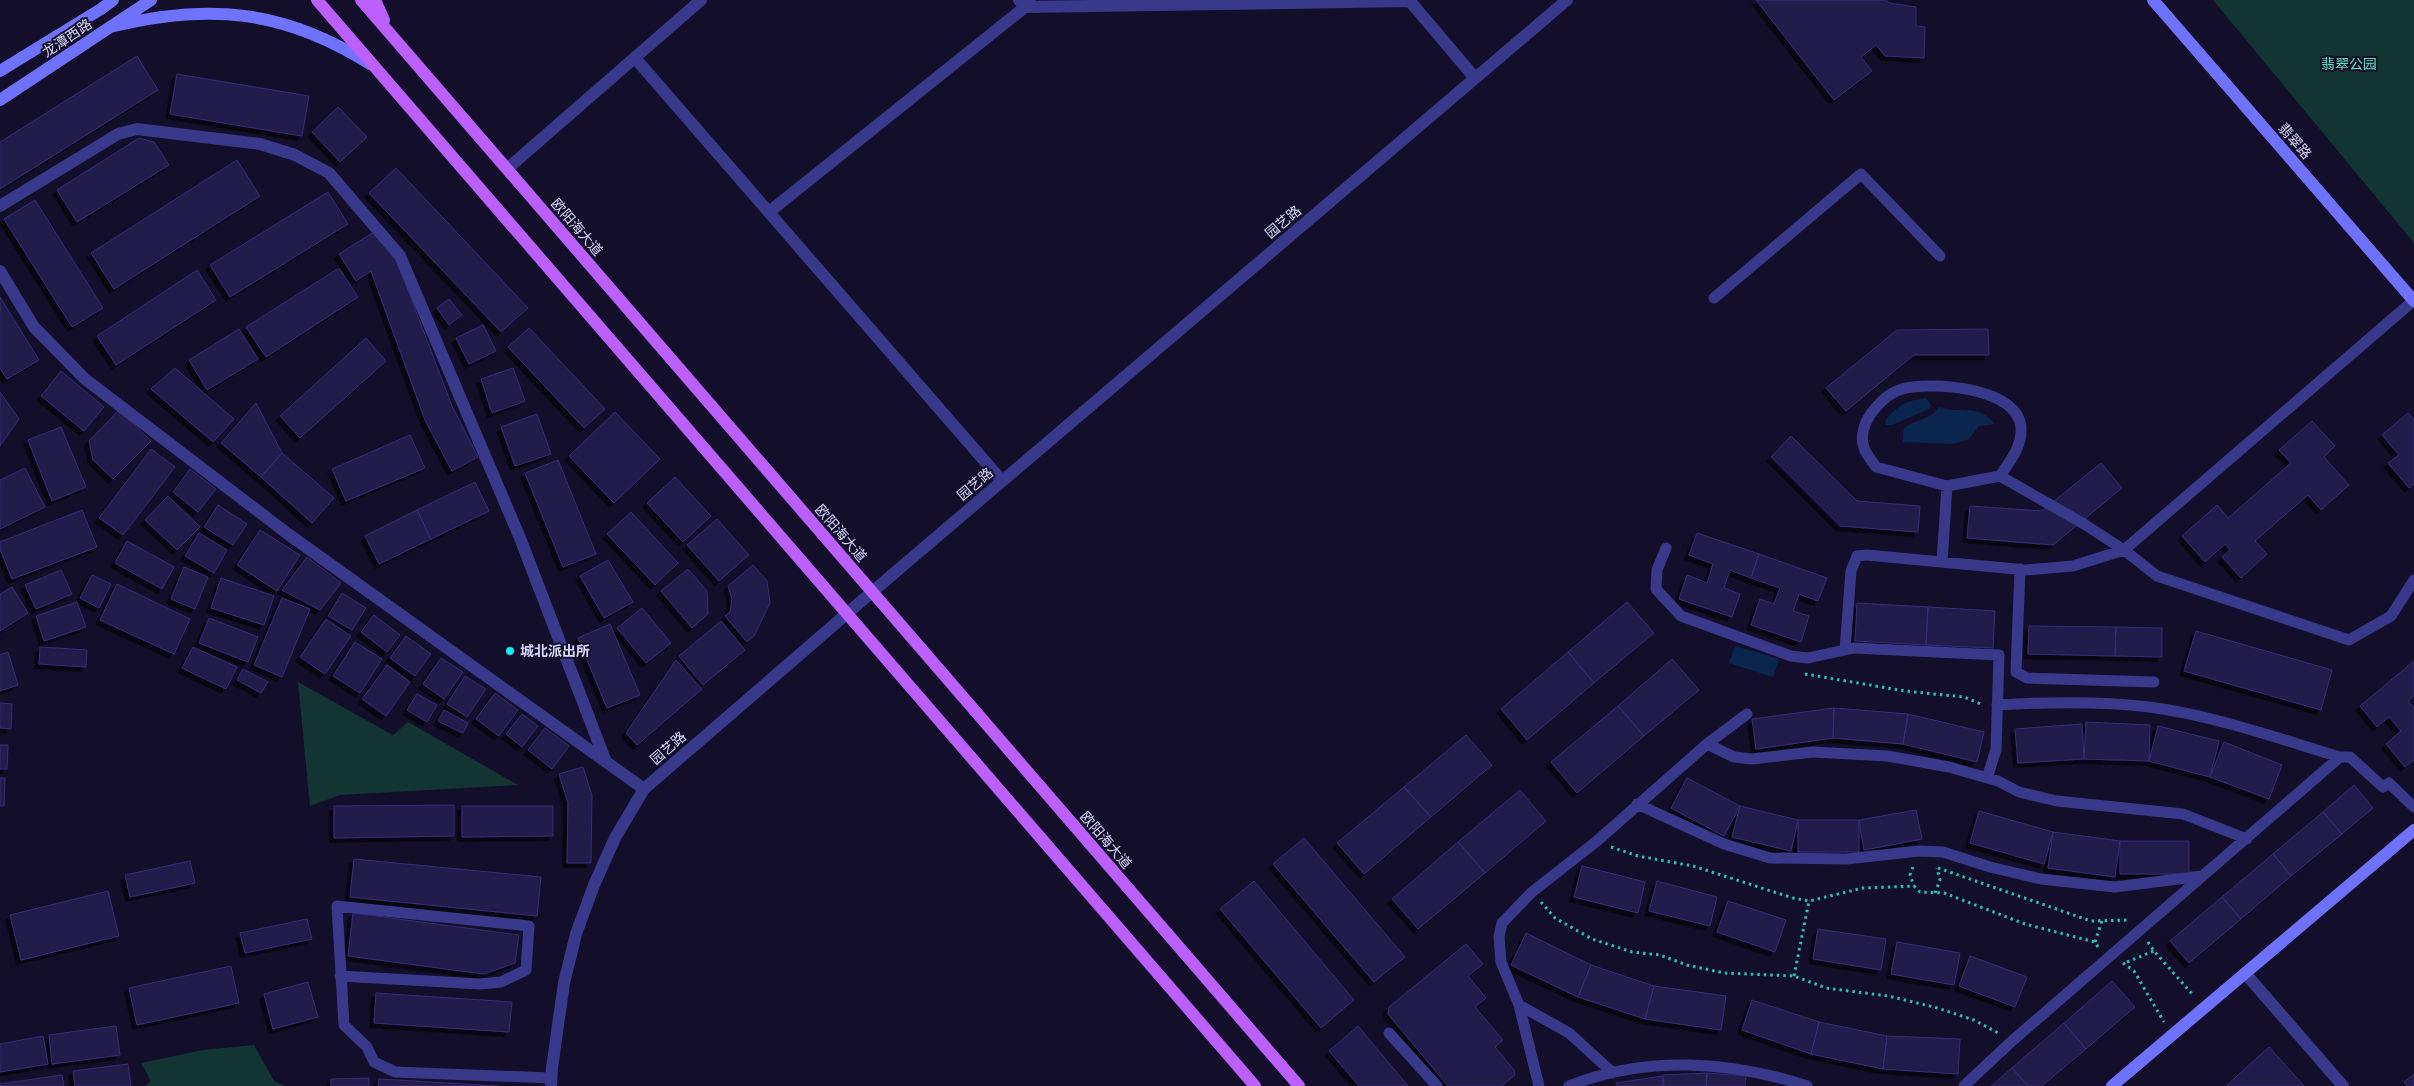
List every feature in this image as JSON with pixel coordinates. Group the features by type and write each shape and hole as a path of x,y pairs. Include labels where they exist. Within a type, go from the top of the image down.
{"main road":[{"name":"龙潭西路","path":"0,71 102,9 113,0"},
{"name":"龙潭西路","path":"0,100 151,0"},
{"path":"317,0 1255,1086"},
{"name":"欧阳海大道","path":"361,0 1299,1086"},
{"path":"375,0 400,45"},
{"name":"翡翠路","path":"2153,0 2414,301"},
{"path":"110,27 151,17 180,14 237,14 295,27 349,50 374,66"},
{"path":"2112,1086 2414,830"}],"street":[{"path":"507,169 701,0"},
{"name":"园艺路","path":"551,1082 564,983 576,934 594,885 615,838 644,789 872,592 1567,0"},
{"path":"769,212 1026,2 1410,1 1475,78"},
{"path":"635,58 1002,481"},
{"path":"0,206 118,134 137,129 260,144 295,155 329,173 400,256 520,538 606,762"},
{"path":"0,271 34,327 86,379 288,534 644,789"},
{"path":"2245,973 2344,1086"}],"lane":[{"path":"1714,298 1861,174 1940,256"},
{"path":"1845,650 1851,571 1857,556 1867,555 2020,569 2072,566 2124,550 2414,301"},
{"path":"2000,476 2019,447 2021,427 2013,408 1982,392 1945,386 1902,389 1882,399 1864,424 1863,447 1876,467 1947,486 2000,476 2124,550 2157,576 2349,640 2391,616 2414,580"},
{"path":"1942,562 1947,486"},
{"path":"1666,548 1657,570 1656,589 1681,616 1791,656 1808,658 1854,648 1999,655 1996,750 1987,778"},
{"path":"2020,569 2016,672 2027,678 2154,682"},
{"path":"1997,708 2069,701 2150,707 2242,727 2340,757 2350,757 2383,787 2389,783 2414,807"},
{"path":"1539,1086 1519,1005 1501,962 1499,936 1502,923 1532,892 1596,841 1707,744 1747,714"},
{"path":"1707,744 1734,756 1752,759 1813,752 1888,756 1950,767 1987,778 2019,792 2057,800 2183,814 2247,839"},
{"path":"1964,1086 2012,1041 2340,757"},
{"path":"1637,804 1724,844 1770,858 1846,859 1919,852 1943,852 1990,867 2041,879 2115,886 2204,876"},
{"path":"340,976 480,984 501,982 526,970 529,926 337,906 340,976 344,1025 367,1048 374,1062 395,1072 551,1082"},
{"path":"1519,1005 1569,1033 1613,1073"},
{"path":"1389,1033 1436,1086"},
{"path":"1569,1086 1587,1079 1654,1065 1712,1066 1771,1074 1807,1086"}],"path":[{"path":"1791,656 1792,671 1811,676 1846,680 1905,691 1964,697 1997,708"},
{"path":"1596,841 1638,856 1693,866 1793,898 1809,901 1863,888 1914,886"},
{"path":"1919,864 1913,865 1910,875 1914,886 1920,892 1944,893 2025,924 2095,942"},
{"path":"1930,865 2091,921 2116,918 2130,920 2135,924"},
{"path":"1935,893 1940,880 1936,868"},
{"path":"1532,892 1555,918 1592,939 1632,952 1660,955 1687,965 1724,973 1794,976 1826,988 1888,996 1934,1007 1974,1020 2012,1041"},
{"path":"1794,976 1809,901"},
{"path":"2100,952 2095,942 2102,921"},
{"path":"2145,936 2154,951 2204,1008"},
{"path":"2124,963 2154,951"},
{"path":"2117,961 2124,963 2134,971 2172,1036"}],"green space":[{"name":"翡翠公园","path":"2213,0 2414,0 2414,243"},
{"path":"298,682 393,735 408,722 518,785 340,795 310,806"},
{"path":"254,1045 274,1081 285,1086 145,1086 151,1081 141,1063 203,1050"}],"water":[{"path":"1926,398 1931,405 1929,409 1892,425 1886,425 1885,420 1898,407 1913,400"},
{"path":"1939,407 1975,411 1988,417 1995,424 1979,426 1968,440 1952,444 1903,442 1903,431 1907,426 1930,416"},
{"path":"1735,646 1779,659 1773,677 1729,663"}],"building":[{"path":"1756,0 1886,0 1889,3 1916,7 1916,26 1925,27 1924,58 1885,56 1876,45 1861,57 1872,71 1834,100"},
{"path":"137,56 158,90 0,189 0,142"},
{"path":"177,74 309,96 302,136 170,114"},
{"path":"338,107 367,137 340,162 312,132"},
{"path":"139,138 154,142 169,165 77,222 57,190"},
{"path":"237,160 260,196 114,289 91,253"},
{"path":"396,168 528,308 501,332 369,193"},
{"path":"328,192 348,224 230,297 210,265"},
{"path":"35,200 103,308 72,327 4,219"},
{"path":"374,232 395,256 452,406 478,457 452,471 425,420 371,271 356,281 339,254"},
{"path":"339,268 358,297 266,357 246,327"},
{"path":"197,270 216,300 116,365 97,336"},
{"path":"0,297 39,360 7,379 0,368"},
{"path":"449,299 462,315 449,325 437,308"},
{"path":"483,325 496,351 469,364 456,338"},
{"path":"529,328 605,409 584,428 508,347"},
{"path":"239,329 258,359 207,390 189,360"},
{"path":"1988,329 1989,355 1914,355 1846,411 1826,388 1897,330"},
{"path":"366,338 386,361 300,438 280,416"},
{"path":"175,368 234,419 213,442 151,389"},
{"path":"513,368 525,401 492,413 481,379"},
{"path":"61,371 104,407 84,431 41,396"},
{"path":"0,392 19,419 0,446"},
{"path":"256,403 282,453 261,477 221,443"},
{"path":"119,410 151,441 113,479 93,460 89,441"},
{"path":"615,412 660,459 614,503 569,456"},
{"path":"2408,413 2414,420 2414,484 2409,488 2388,463 2399,455 2382,435"},
{"path":"537,414 551,454 515,466 501,427"},
{"path":"2312,421 2335,446 2324,457 2349,485 2321,510 2308,495 2255,541 2267,554 2241,578 2222,557 2230,550 2225,544 2205,562 2182,536 2217,505 2228,518 2291,463 2279,450"},
{"path":"61,427 86,487 52,501 28,440"},
{"path":"410,435 425,468 346,501 332,469"},
{"path":"1791,436 1857,501 1920,506 1918,532 1840,526 1771,457"},
{"path":"151,449 175,467 123,535 99,518"},
{"path":"282,453 334,498 312,523 261,477"},
{"path":"558,460 596,554 563,567 525,473"},
{"path":"2101,463 2122,488 2053,545 1967,538 1970,506 2042,511"},
{"path":"25,468 45,507 0,529 0,480"},
{"path":"190,469 216,489 198,512 173,492"},
{"path":"675,477 711,516 683,542 647,503"},
{"path":"475,482 489,511 431,539 417,510"},
{"path":"168,496 200,527 177,550 145,520"},
{"path":"218,505 247,524 233,545 204,527"},
{"path":"82,510 97,547 12,579 0,549 0,542"},
{"path":"417,510 431,539 379,564 365,536"},
{"path":"631,512 678,563 655,585 607,534"},
{"path":"717,519 749,555 719,581 687,545"},
{"path":"260,530 300,555 277,591 237,565"},
{"path":"199,533 227,550 214,573 185,556"},
{"path":"1697,533 1759,554 1751,578 1730,570 1724,588 1740,594 1732,617 1679,599 1687,575 1707,583 1713,564 1689,555"},
{"path":"127,541 174,567 162,589 115,563"},
{"path":"1759,554 1827,578 1818,601 1799,594 1793,611 1809,616 1801,642 1751,625 1760,599 1774,604 1780,588 1751,578"},
{"path":"307,557 341,583 320,610 282,590"},
{"path":"608,560 633,602 604,618 580,576"},
{"path":"753,565 767,581 770,603 754,636 747,642 725,616 730,612 732,599 728,586"},
{"path":"184,567 208,577 195,609 171,599"},
{"path":"688,569 707,591 708,614 692,628 661,591"},
{"path":"61,570 72,594 36,609 25,585"},
{"path":"92,575 111,584 99,608 80,598"},
{"path":"221,578 274,596 264,625 211,608"},
{"path":"117,584 190,619 174,654 100,620"},
{"path":"12,587 28,613 0,631 0,594"},
{"path":"342,593 366,608 352,630 328,616"},
{"path":"282,598 310,609 282,677 254,665"},
{"path":"77,602 86,627 44,641 36,616"},
{"path":"1627,602 1654,633 1594,683 1568,652"},
{"path":"1857,603 1928,607 1926,645 1855,641"},
{"path":"1928,607 1995,611 1993,648 1926,645"},
{"path":"642,608 671,643 646,663 617,628"},
{"path":"374,615 400,635 387,652 361,632"},
{"path":"209,618 258,637 248,662 199,643"},
{"path":"326,619 351,636 325,674 300,657"},
{"path":"721,621 745,650 703,685 679,656"},
{"path":"610,624 640,695 607,708 578,638"},
{"path":"2029,626 2116,627 2115,656 2028,654"},
{"path":"2116,627 2162,628 2162,657 2115,656"},
{"path":"2196,631 2332,670 2321,710 2184,671"},
{"path":"406,636 431,654 415,676 390,658"},
{"path":"355,642 382,659 360,693 333,676"},
{"path":"40,647 87,650 86,667 39,664"},
{"path":"193,647 237,667 226,689 182,668"},
{"path":"8,652 18,685 0,691 0,655"},
{"path":"1568,652 1594,683 1527,740 1501,709"},
{"path":"441,658 463,672 444,699 423,684"},
{"path":"1672,659 1699,690 1644,736 1618,706"},
{"path":"676,660 702,689 637,745 626,733"},
{"path":"2414,661 2414,696 2408,701 2414,708 2414,760 2405,767 2386,744 2401,731 2389,717 2377,727 2360,706"},
{"path":"387,665 410,682 386,716 362,699"},
{"path":"243,669 268,682 261,693 237,680"},
{"path":"465,676 486,689 467,717 447,704"},
{"path":"495,693 518,710 499,736 476,719"},
{"path":"417,694 437,705 427,722 407,710"},
{"path":"0,703 12,704 11,729 0,728"},
{"path":"1618,706 1644,736 1577,793 1551,762"},
{"path":"1834,708 1908,714 1903,744 1833,738"},
{"path":"1834,708 1833,738 1756,749 1752,719"},
{"path":"444,710 468,723 463,733 438,721"},
{"path":"522,714 538,726 522,747 506,734"},
{"path":"1908,714 1984,732 1977,762 1903,744"},
{"path":"2086,722 2150,725 2149,761 2084,759"},
{"path":"2082,724 2084,759 2018,763 2015,729"},
{"path":"2158,726 2219,741 2210,777 2149,761"},
{"path":"545,728 569,746 552,769 528,750"},
{"path":"1466,735 1492,765 1431,817 1404,787"},
{"path":"2224,742 2282,765 2269,799 2210,777"},
{"path":"0,745 8,745 7,769 0,769"},
{"path":"583,767 592,796 591,863 567,863 568,803 559,774"},
{"path":"0,778 5,778 4,806 0,806"},
{"path":"1687,778 1740,806 1724,836 1671,808"},
{"path":"2354,785 2373,808 2342,834 2323,812"},
{"path":"1404,787 1431,817 1364,874 1337,843"},
{"path":"1520,790 1546,821 1485,873 1458,842"},
{"path":"454,805 454,836 334,838 334,806"},
{"path":"462,806 553,806 553,836 462,837"},
{"path":"1740,806 1798,820 1791,851 1732,837"},
{"path":"1916,810 1922,839 1864,850 1859,820"},
{"path":"1979,811 2053,832 2044,864 1970,843"},
{"path":"2323,812 2342,834 2291,876 2273,854"},
{"path":"1798,820 1859,820 1859,852 1798,852"},
{"path":"2053,832 2120,841 2115,877 2048,868"},
{"path":"1304,838 1405,957 1374,982 1273,864"},
{"path":"2120,841 2189,841 2189,874 2120,874"},
{"path":"1458,842 1485,873 1418,929 1392,899"},
{"path":"2273,854 2291,876 2241,919 2222,897"},
{"path":"354,859 541,877 537,916 350,897"},
{"path":"190,861 195,883 130,897 125,875"},
{"path":"1582,866 1645,882 1638,913 1574,897"},
{"path":"1254,881 1354,1000 1321,1028 1220,909"},
{"path":"1657,881 1717,897 1710,926 1649,911"},
{"path":"108,891 119,936 21,960 10,915"},
{"path":"2222,897 2241,919 2189,963 2170,941"},
{"path":"1728,901 1786,920 1775,952 1717,932"},
{"path":"353,913 519,935 515,963 484,974 348,956"},
{"path":"307,919 312,939 245,953 240,933"},
{"path":"1818,929 1886,939 1881,970 1813,959"},
{"path":"1526,933 1591,965 1578,997 1511,965"},
{"path":"1897,942 1960,953 1954,985 1891,974"},
{"path":"1466,944 1483,964 1468,976 1486,998 1475,1007 1503,1040 1495,1047 1514,1070 1515,1075 1502,1086 1448,1086 1388,1014 1389,1007"},
{"path":"1970,956 2027,977 2015,1007 1959,986"},
{"path":"1591,965 1654,986 1645,1019 1578,997"},
{"path":"231,966 239,1003 137,1025 129,988"},
{"path":"2112,981 2135,1007 2086,1049 2064,1023"},
{"path":"308,982 318,1017 273,1029 264,994"},
{"path":"1654,986 1726,996 1721,1030 1645,1019"},
{"path":"376,993 512,1002 509,1032 374,1023"},
{"path":"1752,1000 1819,1022 1811,1054 1742,1030"},
{"path":"1819,1022 1887,1036 1883,1069 1811,1054"},
{"path":"2064,1023 2086,1049 2042,1086 2028,1086 2012,1068"},
{"path":"116,1026 120,1055 52,1064 49,1035"},
{"path":"1358,1026 1408,1086 1359,1086 1329,1051"},
{"path":"43,1036 48,1064 0,1072 0,1044"},
{"path":"1887,1036 1960,1039 1958,1074 1883,1069"},
{"path":"2269,1047 2304,1086 2226,1086"},
{"path":"128,1064 131,1086 75,1086 73,1071"},
{"path":"2012,1068 2028,1086 1991,1086"},
{"path":"1707,1073 1746,1076 1745,1086 1706,1086"},
{"path":"1707,1073 1706,1086 1664,1086 1663,1075"},
{"path":"2414,1074 2414,1086 2407,1086 2404,1082"},
{"path":"62,1075 64,1086 0,1086 0,1084"},
{"path":"1662,1076 1663,1086 1617,1086 1616,1083"},
{"path":"369,1078 369,1086 331,1086 331,1079"},
{"path":"379,1079 498,1086 378,1086"}],"place":[{"name":"城北派出所","path":"510,651"}]}
